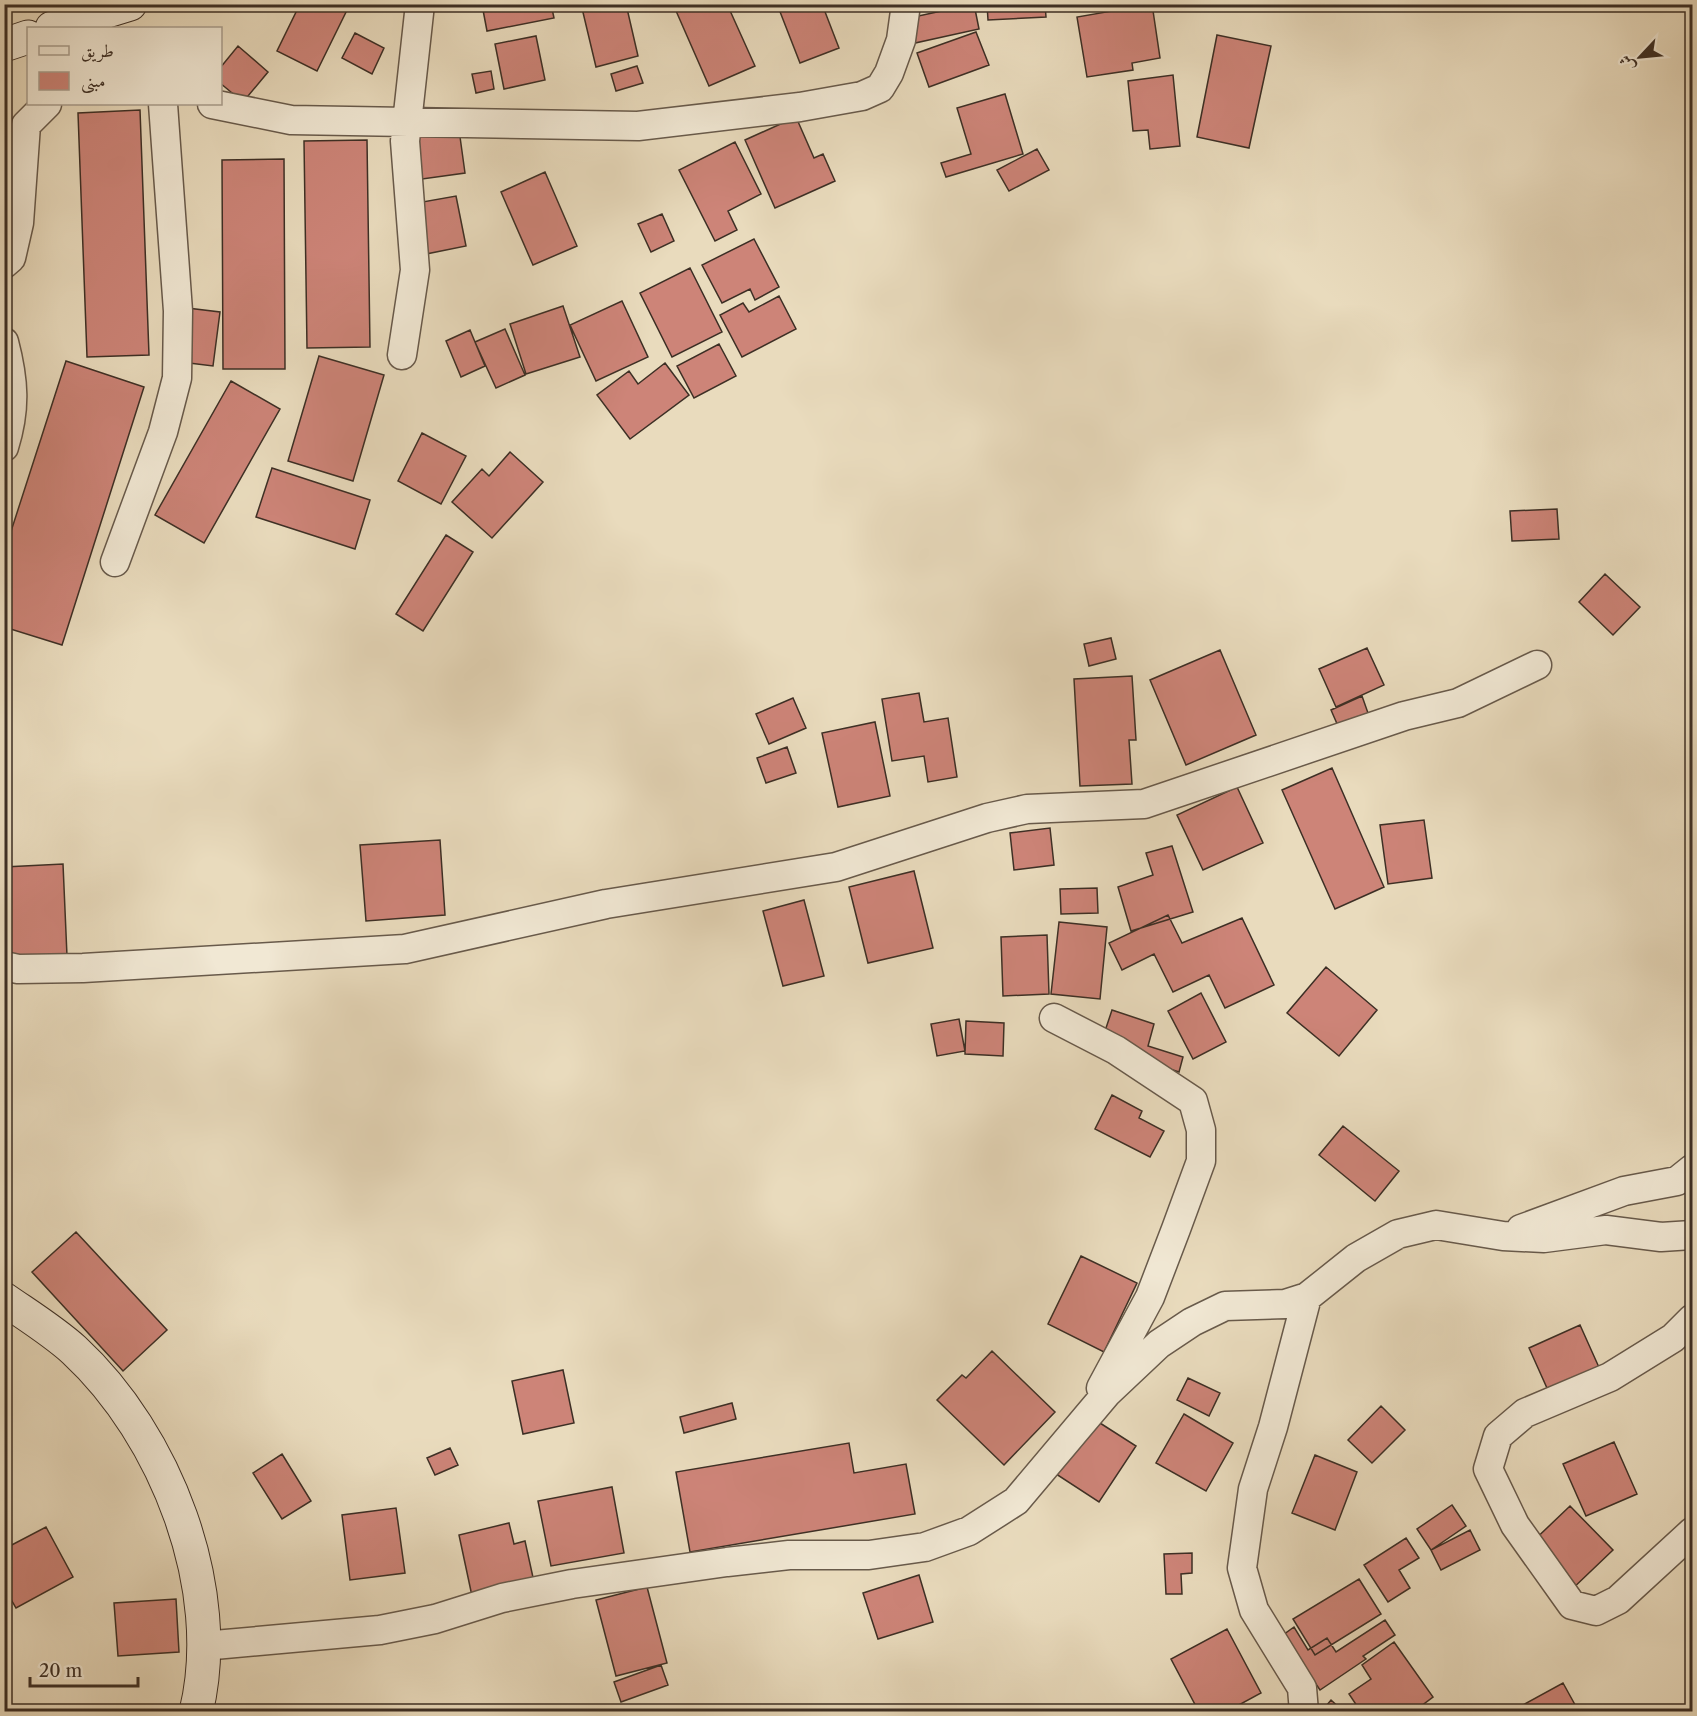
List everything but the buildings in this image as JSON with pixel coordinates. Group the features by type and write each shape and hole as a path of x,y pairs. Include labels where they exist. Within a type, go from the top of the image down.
{"main road":[{"path":"55,27 130,4"},
{"path":"4,45 27,37"},
{"path":"4,1299 74,1350 121,1405 146,1443 182,1518 197,1567 204,1622 201,1689 196,1712"}],"street":[{"path":"402,355 415,270 405,141 420,4"},
{"path":"217,105 291,120 407,120 638,126 800,107 862,96 880,88 889,73 901,39 906,4"},
{"path":"4,264 11,258 19,223 26,125 46,105"},
{"path":"116,562 162,432 177,378 178,311 163,105"},
{"path":"4,342 13,375 12,421 4,447"},
{"path":"4,966 18,969 83,968 405,949 606,904 836,867 987,818 1027,808 1144,804 1404,716 1458,703 1537,665"},
{"path":"1054,1018 1116,1050 1193,1101 1201,1130 1201,1161 1150,1297 1084,1420"},
{"path":"1503,1236 1624,1191 1677,1181 1692,1169"},
{"path":"203,1646 380,1630 435,1619 502,1598 705,1565 789,1555 869,1555 925,1547 969,1531 1016,1501 1107,1393 1150,1352 1191,1322 1225,1306 1285,1304 1307,1297 1356,1258 1398,1234 1436,1225 1503,1236 1544,1238 1606,1230 1661,1237 1692,1235"},
{"path":"1304,1712 1302,1688 1254,1610 1242,1568 1253,1489 1307,1297"},
{"path":"1692,1319 1673,1338 1610,1377 1525,1413 1498,1436 1488,1469 1515,1525 1572,1605 1596,1611 1618,1600 1692,1532"}]}
